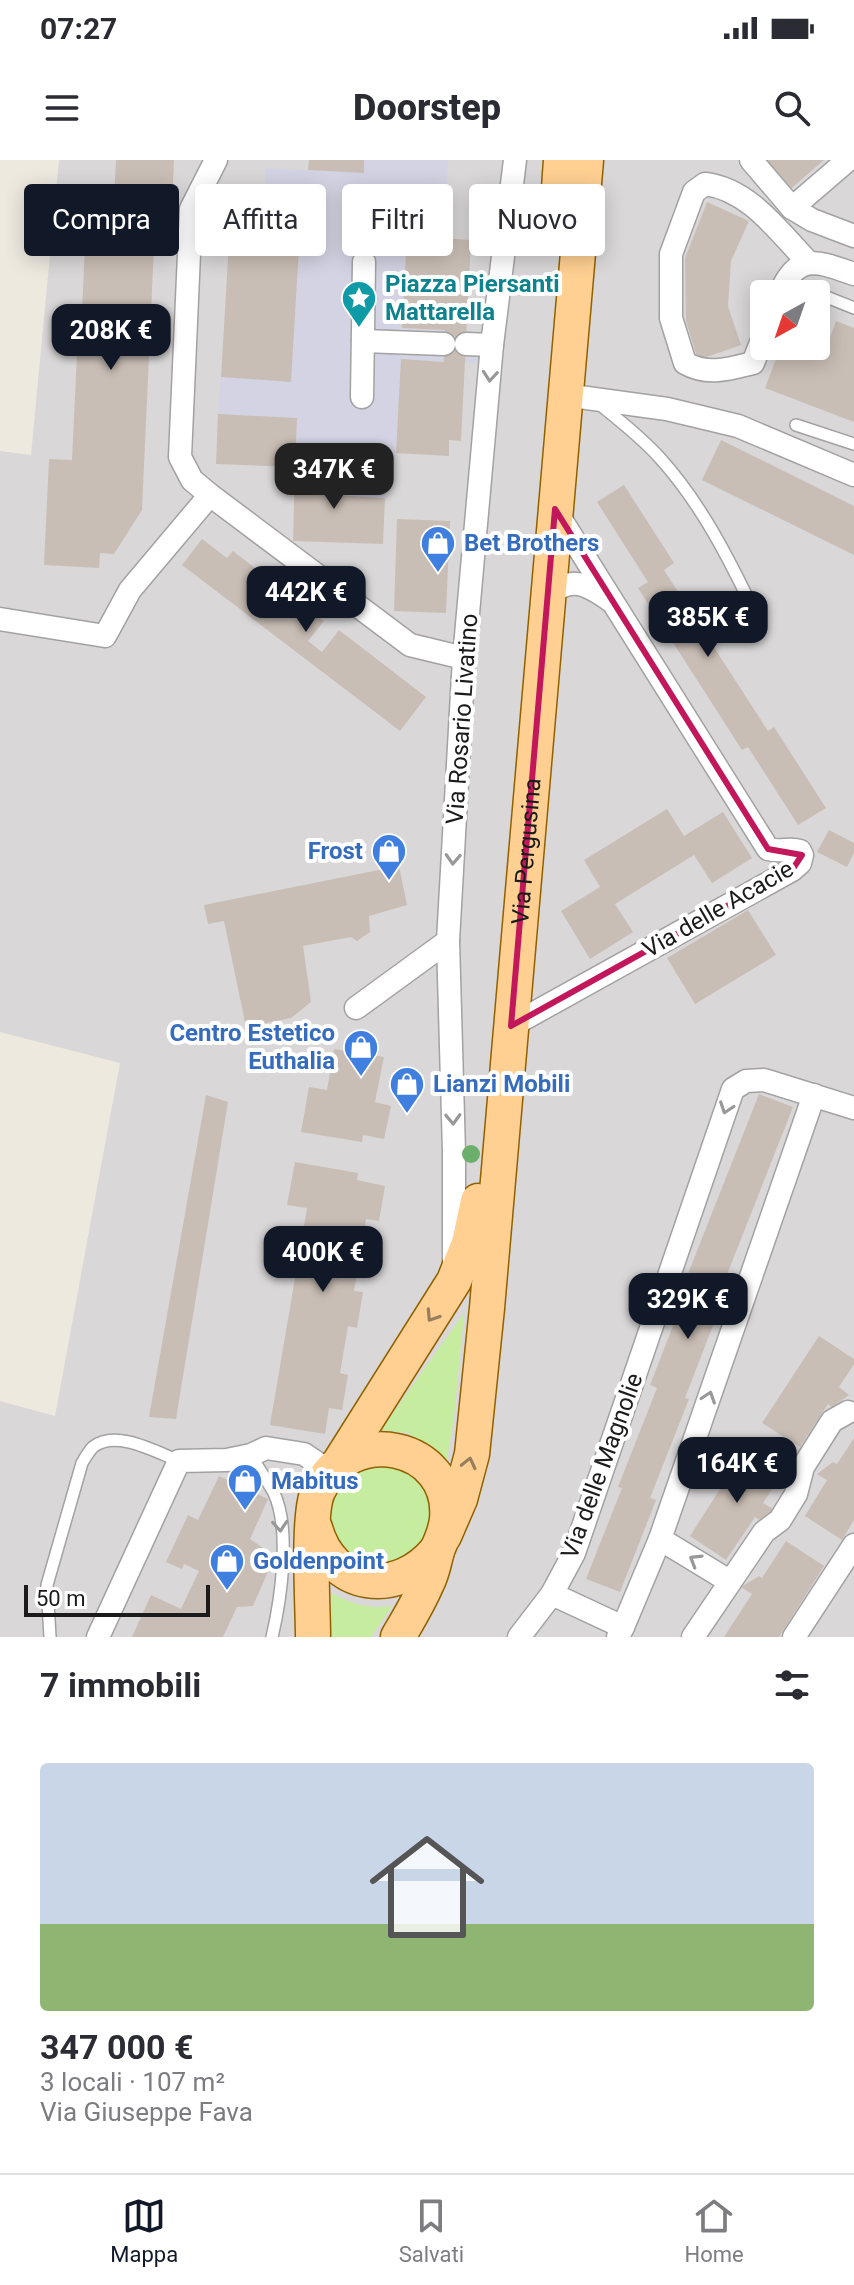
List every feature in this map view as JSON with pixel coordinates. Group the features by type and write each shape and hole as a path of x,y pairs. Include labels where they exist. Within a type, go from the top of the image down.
{"main road":[{"name":"Via Pergusina","path":"335,1465 454,1281 469,1243 478,1207 561,160"},
{"name":"Via Pergusina","path":"441,1542 460,1499 472,1454 555,509 578,396 586,160"},
{"path":"313,1637 313,1520 316,1494 335,1465 357,1451 376,1448 403,1452 427,1467 445,1499 447,1517 429,1581 398,1637"},
{"path":"313,1520 319,1543 334,1563 354,1576 378,1582 402,1578 423,1566 441,1542"}],"street":[{"path":"216,160 191,209 180,457 192,480 210,495 410,645 464,658"},
{"name":"Via Rosario Livatino","path":"454,1281 448,941 464,658 492,345 515,160"},
{"path":"751,160 792,208 812,220 854,236"},
{"path":"792,208 848,160"},
{"path":"754,360 753,363 716,372 695,369 685,363 671,318 671,254 694,192 705,184 717,185 756,207 808,262"},
{"path":"362,397 364,262"},
{"path":"785,280 796,268 808,262 823,263 854,274"},
{"path":"363,341 492,345"},
{"path":"578,396 667,409 738,426 854,475"},
{"path":"0,619 105,636 130,590 210,495"},
{"path":"555,509 615,604"},
{"path":"548,596 565,583 578,584 596,590 615,604"},
{"name":"Via delle Acacie","path":"511,1026 792,870 800,863 802,855 793,849 781,853 768,849 615,604"},
{"path":"356,1008 448,941"},
{"name":"Via delle Magnolie","path":"519,1637 552,1594 574,1553 733,1089 746,1081 764,1080 814,1095"},
{"path":"552,1594 620,1632 660,1539 814,1095 854,1108"},
{"path":"693,1637 764,1532 780,1520 796,1494 803,1467 832,1421 848,1412"},
{"path":"98,1637 179,1461 227,1460 266,1448 304,1454 335,1465"},
{"path":"660,1539 729,1581"},
{"path":"794,1637 850,1561"}],"lane":[{"path":"830,298 854,308"},
{"path":"578,396 634,433 659,457 693,500 727,557 756,615"},
{"path":"796,425 854,444"},
{"path":"50,1637 47,1585 82,1463 92,1448 107,1440 127,1442 179,1461"},
{"path":"251,1455 275,1494 282,1520 281,1596 272,1637"}],"highlighted area":[{"path":"555,509 768,849 802,855 792,870 511,1026"}],"shaded area":[{"path":"59,160 854,160 854,1637 0,1637 0,1401 55,1416 120,1063 0,1032 0,451 31,455 50,256 179,256 179,184 57,184"},
{"name":"Piazza Piersanti Mattarella","path":"364,160 448,160 446,184 342,184 342,256 406,256 402,328 494,333 491,364 401,360 396,453 385,498 335,495 336,469 295,467 297,418 218,414 221,377 291,381 298,256 326,256 326,184 265,184 266,168 363,173"}],"green space":[{"path":"464,1313 447,1459 408,1433 381,1430"},
{"path":"368,1464 398,1465 423,1483 434,1511 428,1541 393,1569 349,1560 327,1521 333,1491"},
{"path":"332,1593 361,1605 392,1606 371,1637 331,1637"}],"building":[{"path":"116,160 174,160 173,184 115,184"},
{"path":"309,160 364,160 364,173 308,170"},
{"path":"760,160 824,160 787,192"},
{"path":"707,202 749,221 731,261 728,306 741,345 698,360 686,321 685,258"},
{"path":"453,239 469,240 461,441 449,440 449,456 396,453 401,359 444,362 445,330 402,328 406,256 453,256"},
{"path":"84,256 154,256 142,510 114,554 100,553 99,568 44,565 49,459 72,460 77,354 112,356 113,337 81,335"},
{"path":"228,256 298,256 291,382 221,377"},
{"path":"836,321 854,328 854,422 765,388 776,360 830,360 830,338"},
{"path":"218,414 297,418 295,467 216,464"},
{"path":"721,440 854,506 854,555 702,480"},
{"path":"295,467 336,469 335,495 385,498 383,544 293,541"},
{"path":"624,485 674,563 664,570 768,731 774,727 826,808 798,825 748,747 742,750 638,588 648,582 597,502"},
{"path":"397,519 450,521 446,613 394,611"},
{"path":"202,539 227,558 233,551 324,621 308,641 322,652 339,630 426,697 400,731 182,565"},
{"path":"667,809 684,836 723,812 752,858 712,883 694,855 615,904 633,932 590,959 561,911 600,887 584,860"},
{"path":"829,830 854,843 854,853 847,867 817,852"},
{"path":"399,866 407,905 369,916 370,932 357,941 351,937 303,946 311,1002 291,1018 246,1027 224,921 208,924 204,905"},
{"path":"748,910 776,955 695,1004 667,958"},
{"path":"334,1049 384,1057 375,1102 391,1106 384,1139 363,1135 362,1142 301,1132 309,1087 327,1090"},
{"path":"759,1094 793,1107 717,1300 722,1302 685,1398 689,1399 650,1498 656,1500 620,1592 586,1579 657,1388 650,1385 687,1290 682,1289"},
{"path":"206,1095 228,1102 176,1419 149,1417"},
{"path":"295,1162 358,1173 357,1180 385,1186 379,1221 366,1219 354,1291 363,1292 357,1328 348,1326 340,1373 348,1375 342,1410 329,1408 325,1434 270,1425 307,1208 287,1205"},
{"path":"819,1336 854,1359 839,1387 849,1395 832,1407 828,1404 800,1447 762,1423"},
{"path":"854,1438 854,1520 842,1540 805,1516 827,1480 817,1474 833,1462 837,1464"},
{"path":"745,1450 782,1474 763,1503 775,1510 760,1520 755,1517 726,1560 690,1536"},
{"path":"219,1476 268,1499 250,1539 263,1548 270,1567 253,1606 237,1607 223,1637 132,1637 151,1595 181,1609 199,1571 184,1564 182,1569 166,1562 188,1515 198,1520"},
{"path":"786,1541 824,1566 779,1637 724,1637 752,1594 741,1587 759,1576 762,1578"}],"place":[{"name":"Piazza Piersanti Mattarella","path":"359,329"},
{"name":"Bet Brothers","path":"438,574"},
{"name":"Frost","path":"389,882"},
{"name":"Centro Estetico Euthalia","path":"361,1078"},
{"name":"Lianzi Mobili","path":"407,1115"},
{"name":"Mabitus","path":"245,1512"},
{"name":"Goldenpoint","path":"227,1592"}]}
